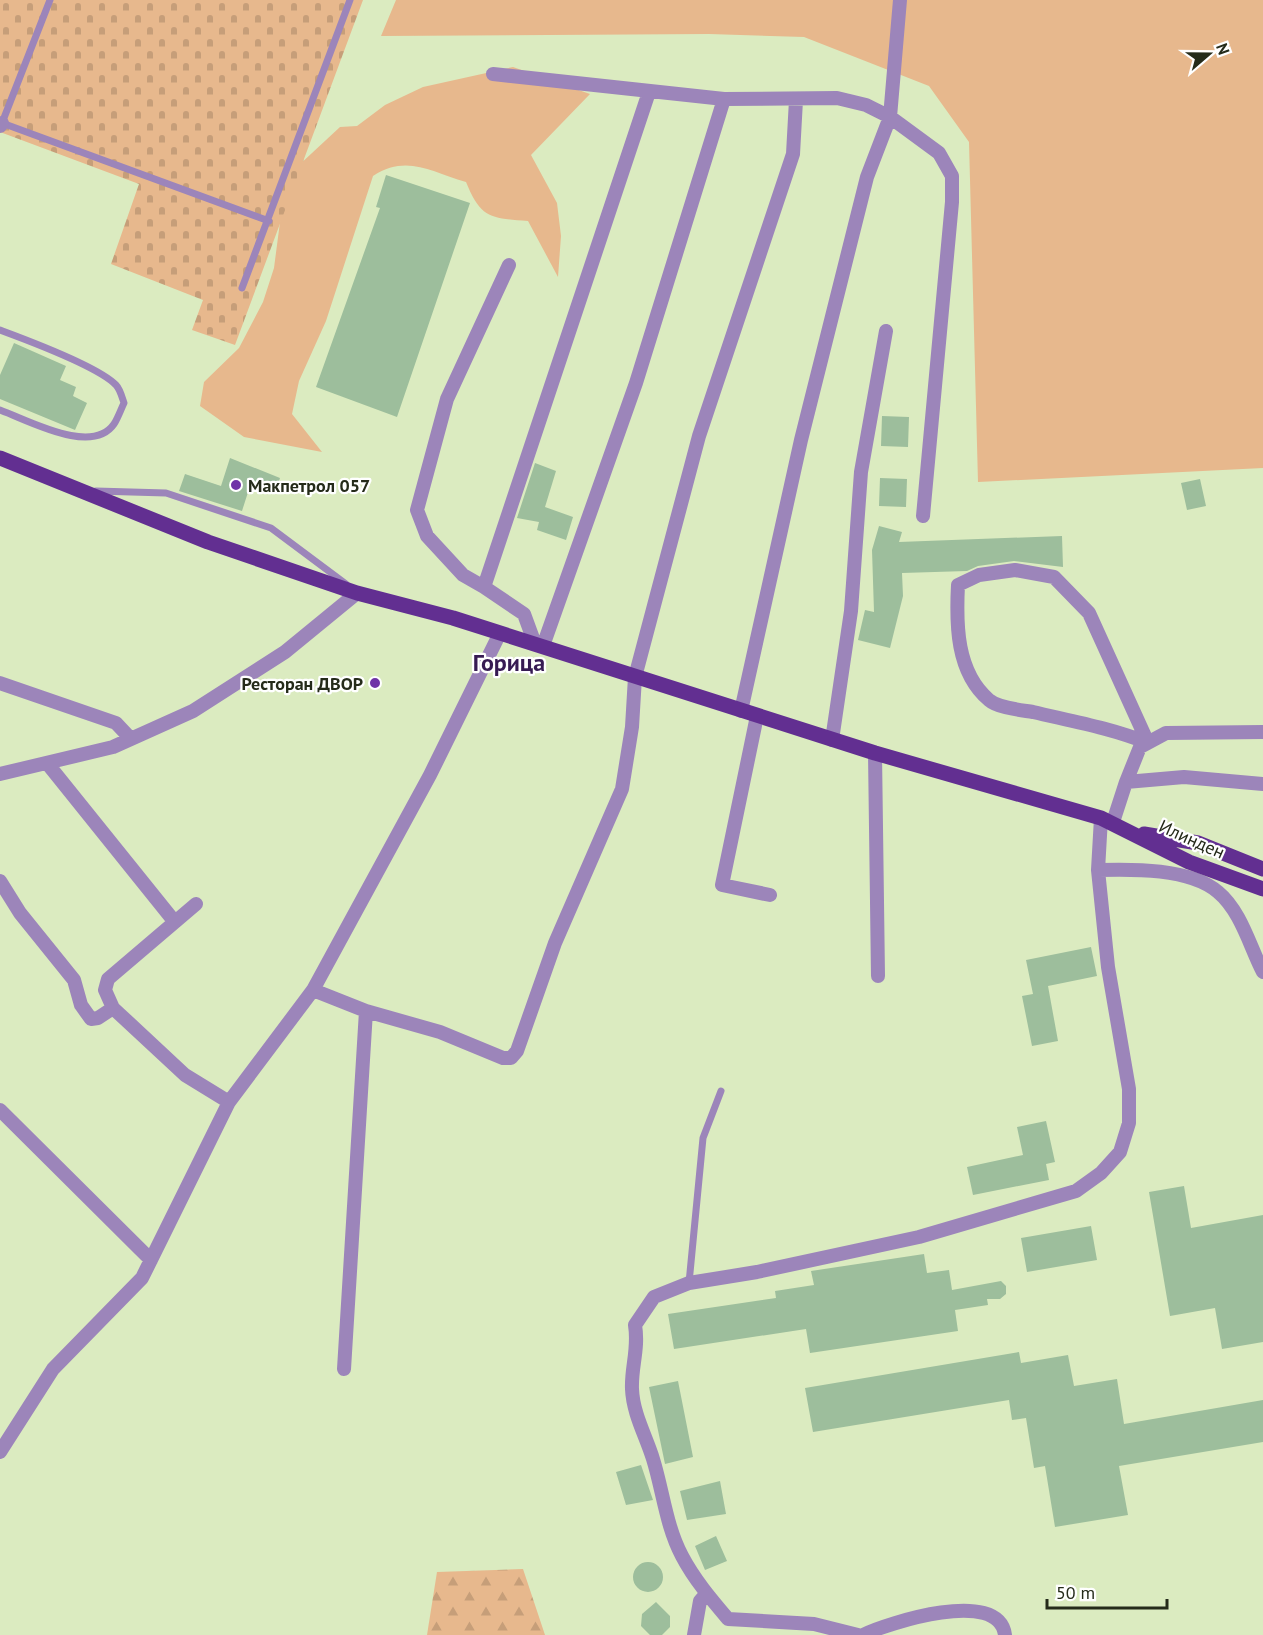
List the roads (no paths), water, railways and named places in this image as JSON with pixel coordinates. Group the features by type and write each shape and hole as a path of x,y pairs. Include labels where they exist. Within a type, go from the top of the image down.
{"main road":[{"path":"0,458 73,490 208,542 357,593 500,633 832,740 1107,820 1132,832"},
{"name":"Илинден","path":"1132,832 1198,843 1263,869"},
{"name":"Илинден","path":"1132,832 1189,861 1263,889"}],"street":[{"path":"741,711 801,440 832,314 867,177 890,117 900,0"},
{"path":"493,74 724,99 837,98 866,105 890,117 939,153 952,176 952,202 923,516"},
{"path":"484,587 649,92"},
{"path":"539,645 636,383 724,99"},
{"path":"313,990 366,1011 440,1032 503,1058 511,1058 517,1051 555,943 622,789 632,727 635,677 699,436 793,154 796,100"},
{"path":"509,265 447,399 417,510 427,536 463,575 524,614 539,645"},
{"path":"832,740 851,610 861,472 886,331"},
{"path":"1015,570 1054,577 1089,613 1148,743 1123,733 990,702 971,679 961,653 957,612 958,585 979,575 1015,570"},
{"path":"0,774 113,747 193,711 285,652 357,593"},
{"path":"0,1452 53,1368 142,1278 229,1102 313,990 430,775 500,633"},
{"path":"0,683 116,723 131,739"},
{"path":"757,716 722,885 770,895"},
{"path":"858,1635 814,1624 728,1619 706,1594 681,1555 665,1509 653,1459 638,1419 632,1388 638,1343 635,1325 654,1297 689,1283 757,1272 919,1238 1076,1191 1101,1173 1120,1152 1129,1123 1129,1089 1108,966 1098,870 1107,820 1140,747 1166,733 1263,732"},
{"path":"875,753 878,976"},
{"path":"47,762 174,921"},
{"path":"1126,782 1184,777 1263,784"},
{"path":"1098,870 1142,868 1192,879 1218,891 1234,913 1263,972"},
{"path":"0,882 20,913 74,980 85,1013 91,1019 98,1018 112,1008"},
{"path":"196,904 108,979 105,990 112,1008 184,1075 229,1102"},
{"path":"345,1369 366,1011"},
{"path":"0,1110 151,1260"},
{"path":"694,1635 700,1601 706,1594"},
{"path":"863,1635 896,1622 970,1611 992,1615 1005,1628 1005,1635"}],"lane":[{"path":"50,0 1,124 269,221"},
{"path":"242,288 350,0"},
{"path":"0,330 45,347 104,376 117,386 124,403 114,425 92,438 74,438 0,410"},
{"path":"73,490 166,493 271,528 357,593"},
{"path":"689,1283 703,1138 721,1091"}],"place":[{"name":"Макпетрол 057","path":"236,485"},
{"name":"Ресторан ДВОР","path":"375,683"}],"district":[{"name":"Горица","path":"509,662"}]}
